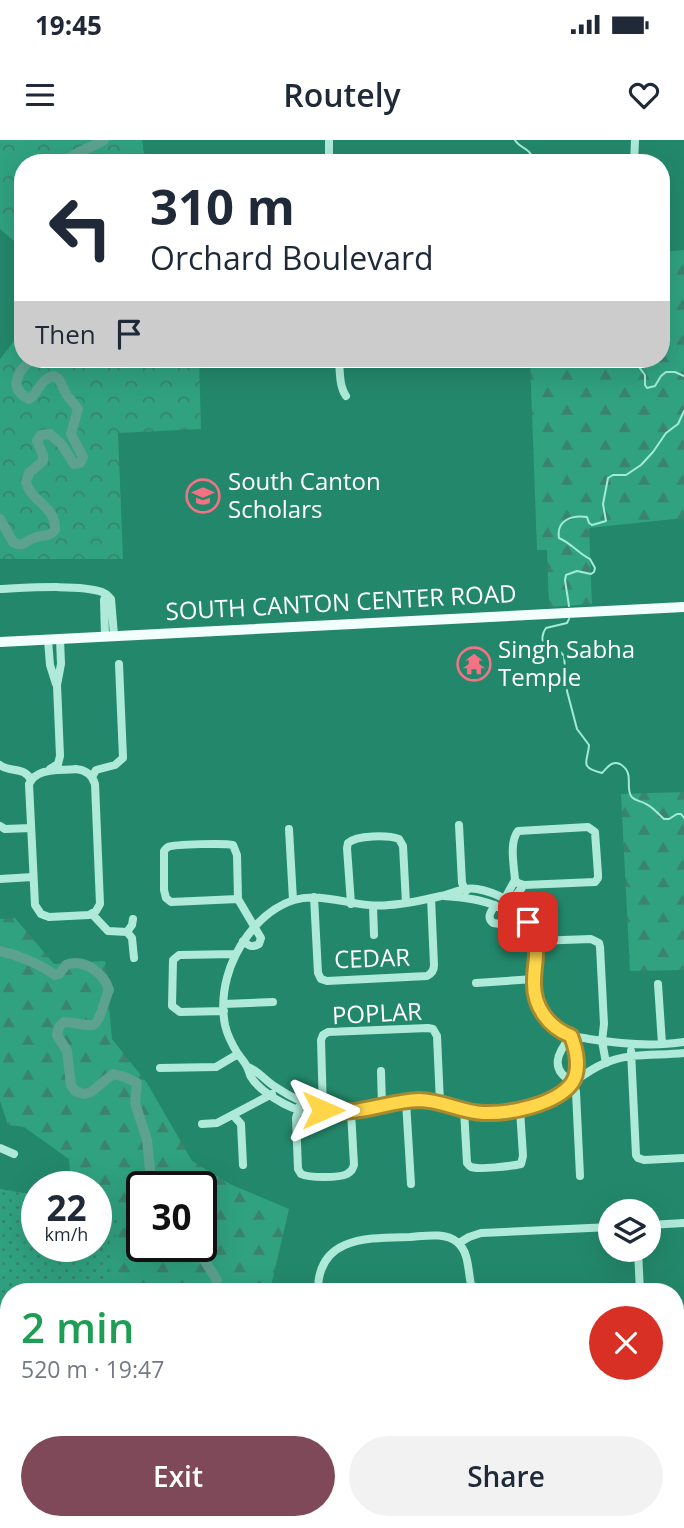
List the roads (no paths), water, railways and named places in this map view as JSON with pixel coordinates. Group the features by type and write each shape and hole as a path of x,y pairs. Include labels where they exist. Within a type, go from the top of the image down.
{"main road":[{"name":"SOUTH CANTON CENTER ROAD","path":"0,642 684,607"}],"street":[{"path":"340,368 346,396"},
{"path":"0,589 88,589 106,594 104,600 109,636"},
{"path":"54,639 50,665 57,685 59,761 56,766 35,775 29,788 35,905 41,915 49,917 86,916 98,908 100,900 95,783 85,771 65,765 60,755"},
{"path":"92,777 96,769 118,763 123,754 119,664"},
{"path":"0,765 22,771 29,775 31,780"},
{"path":"44,771 75,769"},
{"path":"459,825 462,883 466,894"},
{"path":"0,826 5,829 31,828"},
{"path":"505,905 515,880 515,833 588,827 595,832 598,874 595,882 524,885 515,880"},
{"path":"289,829 293,900"},
{"path":"351,904 346,848 348,843 355,838 389,837 399,839 403,846 406,903"},
{"path":"239,899 171,902 166,898 164,890 164,851 168,847 177,846 225,843 233,845 237,855 239,899 261,938 259,944 254,947 243,941"},
{"path":"0,879 33,877"},
{"path":"505,905 524,885"},
{"path":"323,1110 313,1113 298,1110 250,1076 225,1026 224,987 243,941 273,910 293,900 314,897 373,906 484,891 505,905 517,906 528,922 529,931 535,941 535,994 541,1011 554,1027 571,1036 603,1041 631,1044 684,1042"},
{"name":"CEDAR","path":"314,897 318,973 321,979 327,981 430,974 434,965 431,898"},
{"path":"373,906 374,935"},
{"path":"92,914 108,931 127,932 132,938 134,958"},
{"path":"127,932 133,919"},
{"path":"535,941 591,939 599,943 606,1063"},
{"path":"236,954 178,955 173,960 172,1006 180,1012 273,1002"},
{"path":"476,983 534,979"},
{"path":"658,984 662,1044"},
{"name":"POPLAR","path":"323,1110 321,1040 328,1032 433,1029 437,1036 440,1103"},
{"path":"571,1036 577,1064 573,1082 576,1092 580,1176"},
{"path":"571,1036 563,1046 557,1062 560,1073 573,1082"},
{"path":"631,1044 636,1155 644,1160 684,1158"},
{"path":"202,1124 216,1123 274,1092 323,1110 338,1112 424,1100 483,1113 520,1110 549,1100 606,1063 631,1056 684,1053"},
{"path":"160,1068 216,1066 238,1054"},
{"path":"381,1071 382,1106"},
{"path":"300,1100 296,1118 298,1169 307,1177 345,1175 352,1170 351,1112"},
{"path":"406,1101 411,1184"},
{"path":"464,1110 467,1163 471,1167 479,1167 521,1164 523,1156 520,1110"},
{"path":"233,1115 241,1124 243,1165"},
{"path":"0,1148 14,1154"},
{"path":"661,1224 684,1223"},
{"path":"459,1243 481,1233 598,1228"},
{"path":"319,1283 326,1261 333,1252 349,1242 439,1236 452,1238 459,1243 466,1255 470,1283"},
{"path":"639,1262 640,1283"}],"waterway":[{"path":"76,154 104,140"},
{"path":"515,140 530,154"},
{"path":"0,519 13,542 20,544 55,530 52,516 33,495 26,482 29,473 43,461 37,441 41,435 50,434 62,445 74,464 80,463 83,457 71,434 78,409 66,394 59,379 54,376 45,380 29,399 22,395 17,385 19,374 24,368"},
{"path":"640,368 645,375 647,388 655,386 666,372 684,376"},
{"path":"569,606 566,575 577,571 591,574 595,568 590,559 559,538 560,527 566,520 576,517 587,517 592,525 606,521 603,504 608,478 613,475 626,475 641,465 666,433 678,424 684,411"},
{"path":"569,619 567,623 546,628 543,639 545,645 558,649 564,656 567,691 577,729 589,745 587,766 602,773 612,764 620,764 627,771 632,798 651,807 664,819 677,814 684,818"},
{"path":"0,951 29,960 55,975 66,965 73,963 86,965 103,978 109,990 96,1023 91,1025 64,1022 57,1035 67,1051 71,1085 75,1091 84,1094 91,1092 113,1074 137,1083 135,1103 147,1140 150,1171"},
{"path":"205,1262 216,1283"}],"place":[{"name":"South Canton Scholars","path":"203,496"},
{"name":"Singh Sabha Temple","path":"474,664"}]}
